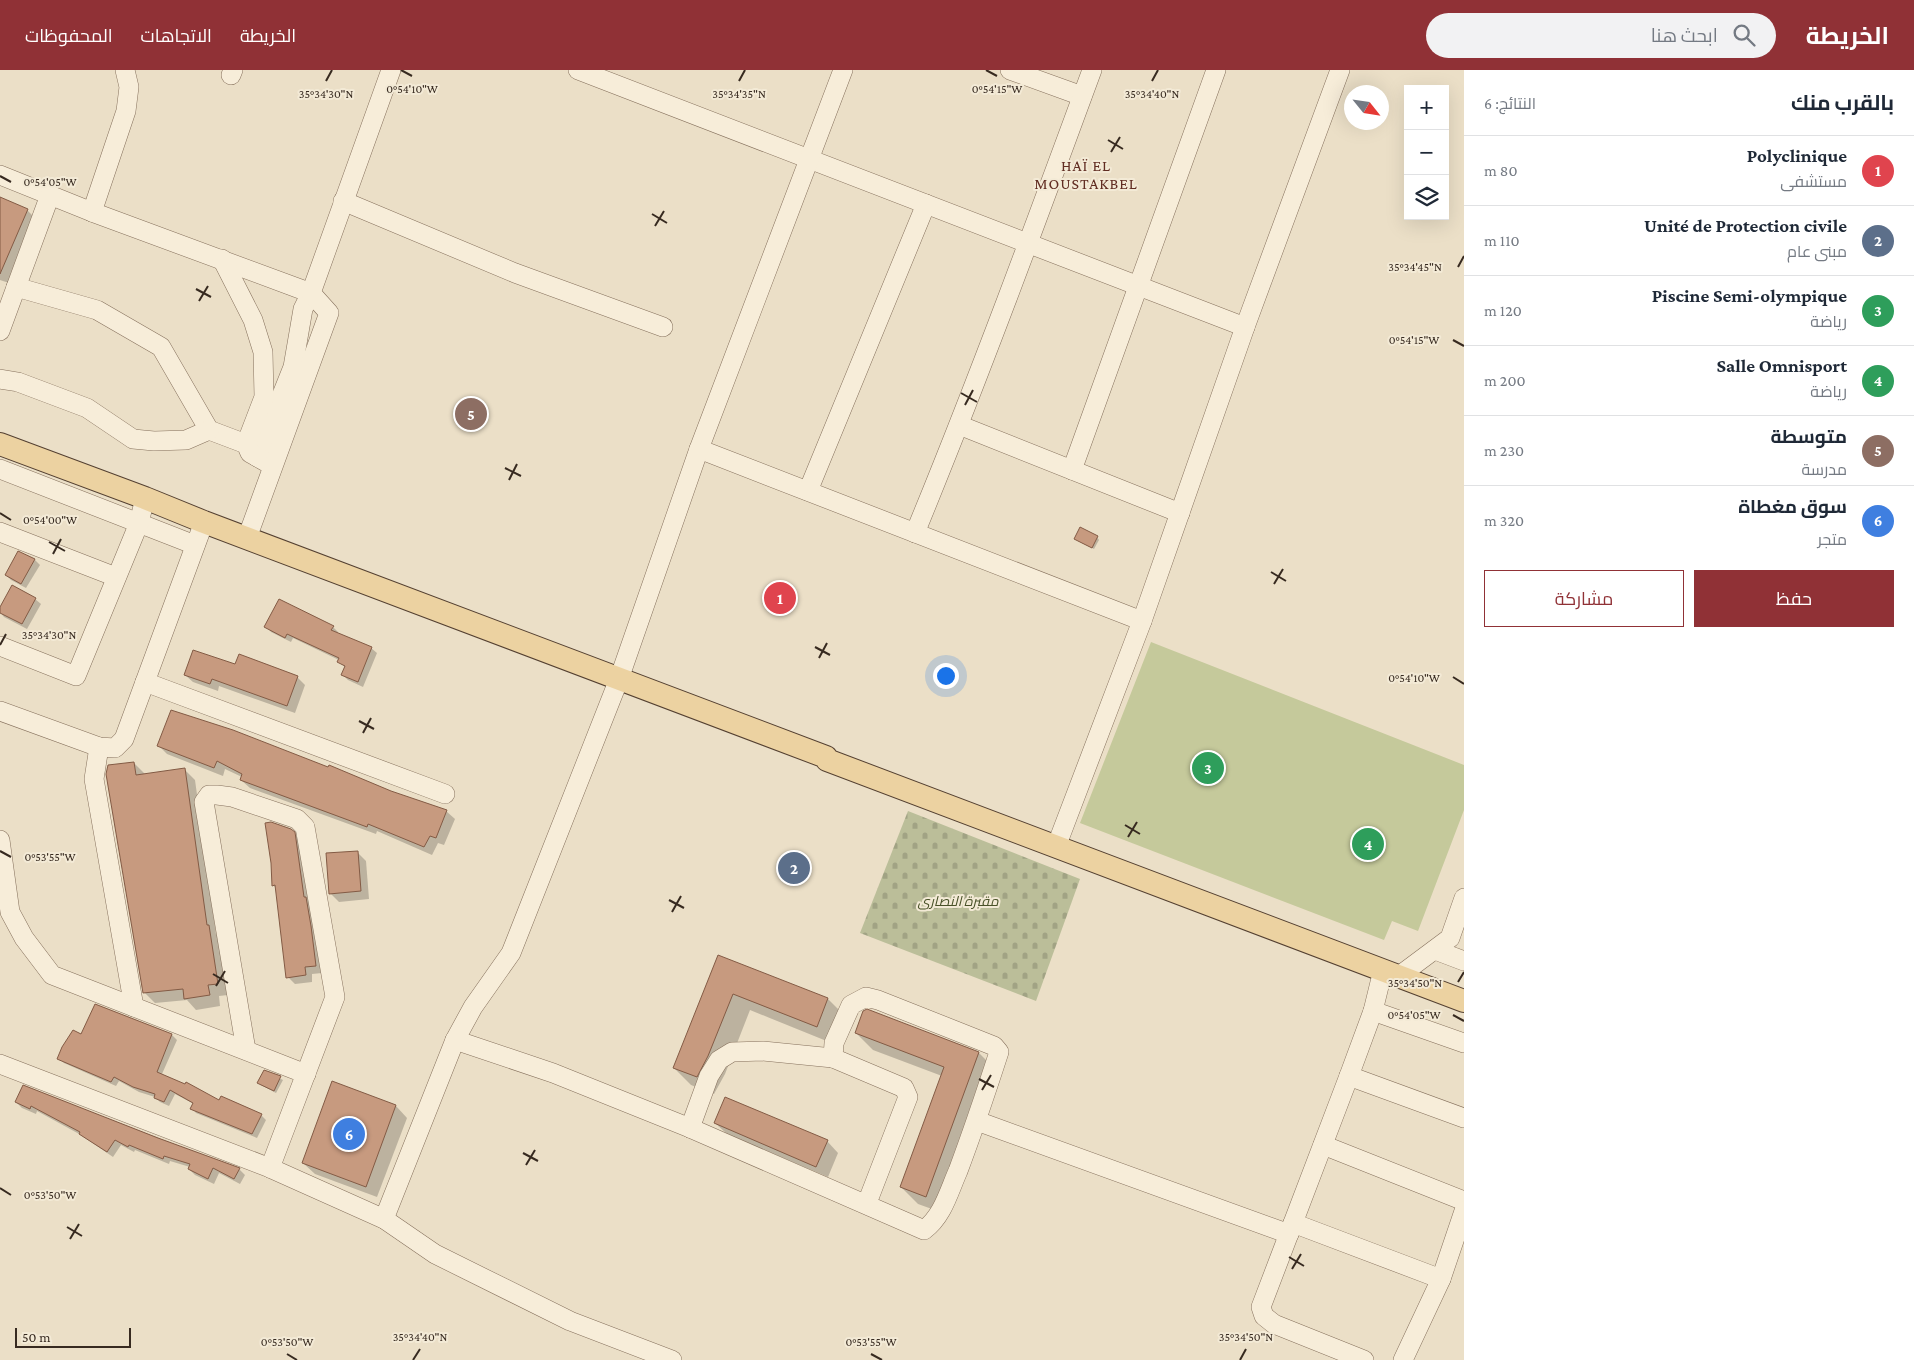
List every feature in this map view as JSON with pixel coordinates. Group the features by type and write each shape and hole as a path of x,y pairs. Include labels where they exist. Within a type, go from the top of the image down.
{"main road":[{"path":"0,444 1464,1001"}],"street":[{"path":"92,212 126,111 129,87 125,70"},
{"path":"251,450 293,367 303,309 311,293 391,70"},
{"path":"578,70 1245,327"},
{"path":"384,1219 455,1040 473,1007 510,953 619,679 699,449 844,70"},
{"path":"1010,70 1082,96"},
{"path":"915,533 1029,244 1092,70"},
{"path":"1072,470 1216,70"},
{"path":"1056,847 1142,621 1245,327 1340,70"},
{"path":"0,175 92,212 311,293 329,313 247,538"},
{"path":"0,331 50,195"},
{"path":"343,201 515,273 663,327"},
{"path":"808,492 926,204"},
{"path":"222,259 253,320 263,352 264,396 251,450"},
{"path":"16,287 97,310 161,347 209,430 251,450 274,466"},
{"path":"0,379 18,382 87,408 133,439 154,441 186,440 209,430"},
{"path":"959,425 1180,513"},
{"path":"699,449 1142,621"},
{"path":"0,470 196,546"},
{"path":"0,646 76,676 138,523 146,498"},
{"path":"0,711 99,747 115,748 124,739 204,522"},
{"path":"0,532 116,577"},
{"path":"145,682 445,794"},
{"path":"99,747 94,779 134,1007"},
{"path":"246,1050 204,802 209,796 217,794 232,797 297,819 305,827 334,997 270,1168"},
{"path":"0,840 10,912 24,938 52,975 306,1074"},
{"path":"1364,1360 1327,1353 1274,1324 1264,1316 1261,1307 1372,1011 1391,973 1435,950 1450,938 1464,898"},
{"path":"1435,950 1464,960"},
{"path":"455,1040 553,1073 690,1128 867,1203 924,1230 931,1224 943,1207 977,1121 999,1052 994,1046 866,996 851,1005 834,1043 833,1058"},
{"path":"1372,1011 1464,1043"},
{"path":"690,1128 709,1076 719,1060 732,1052 763,1051 833,1058 904,1088 908,1096 906,1106 867,1203"},
{"path":"0,1064 270,1168 384,1219 435,1254 570,1321 672,1360"},
{"path":"1349,1076 1464,1118"},
{"path":"977,1121 1441,1279"},
{"path":"1323,1145 1464,1201"},
{"path":"1403,1360 1441,1279 1464,1211"}],"green space":[{"path":"1151,642 1464,765 1464,810 1418,931 1392,921 1384,940 1080,823"},
{"name":"مقبرة النصارى","path":"908,811 1080,879 1036,1001 860,933"}],"building":[{"path":"0,197 28,209 0,274"},
{"path":"1080,527 1098,536 1092,548 1074,539"},
{"path":"18,551 35,559 21,584 5,575"},
{"path":"12,585 36,598 22,624 0,613 0,607"},
{"path":"279,599 334,626 331,630 372,647 358,682 341,675 345,666 337,662 339,658 287,634 285,638 264,627"},
{"path":"193,650 235,664 239,654 298,676 287,706 212,679 210,684 184,675"},
{"path":"171,710 233,730 328,767 329,765 391,791 447,810 436,838 430,836 424,847 368,824 367,827 240,780 242,774 217,761 214,768 157,746"},
{"path":"134,762 136,775 185,768 207,925 209,925 218,984 208,985 210,995 184,999 183,989 143,993 106,774 108,765"},
{"path":"271,822 295,832 316,966 305,967 306,975 286,978 275,885 272,886 271,863 265,823"},
{"path":"358,851 361,891 329,894 326,853"},
{"path":"718,955 828,998 817,1027 733,994 708,1056 697,1077 673,1068"},
{"path":"95,1004 172,1034 157,1072 185,1084 186,1082 219,1100 221,1096 262,1114 252,1134 190,1109 193,1103 170,1090 164,1102 154,1098 155,1094 133,1087 114,1077 111,1082 57,1059 73,1030 81,1034"},
{"path":"867,1009 979,1052 926,1197 900,1187 944,1067 855,1033 863,1011"},
{"path":"264,1070 281,1076 274,1091 257,1083"},
{"path":"332,1081 396,1105 366,1187 302,1163"},
{"path":"23,1085 240,1168 234,1179 213,1168 208,1179 188,1169 190,1164 164,1156 163,1159 129,1145 128,1147 115,1140 107,1152 79,1134 80,1132 31,1106 30,1109 15,1102"},
{"path":"725,1097 828,1140 816,1167 714,1123"}],"place":[{"name":"متوسطة","path":"471,414"},
{"name":"Polyclinique","path":"780,598"},
{"name":"Piscine Semi-olympique","path":"1208,768"},
{"name":"Salle Omnisport","path":"1368,844"},
{"name":"Unité de Protection civile","path":"794,868"},
{"name":"سوق مغطاة","path":"349,1134"}],"district":[{"name":"HAÏ EL MOUSTAKBEL","path":"1086,174"}]}
